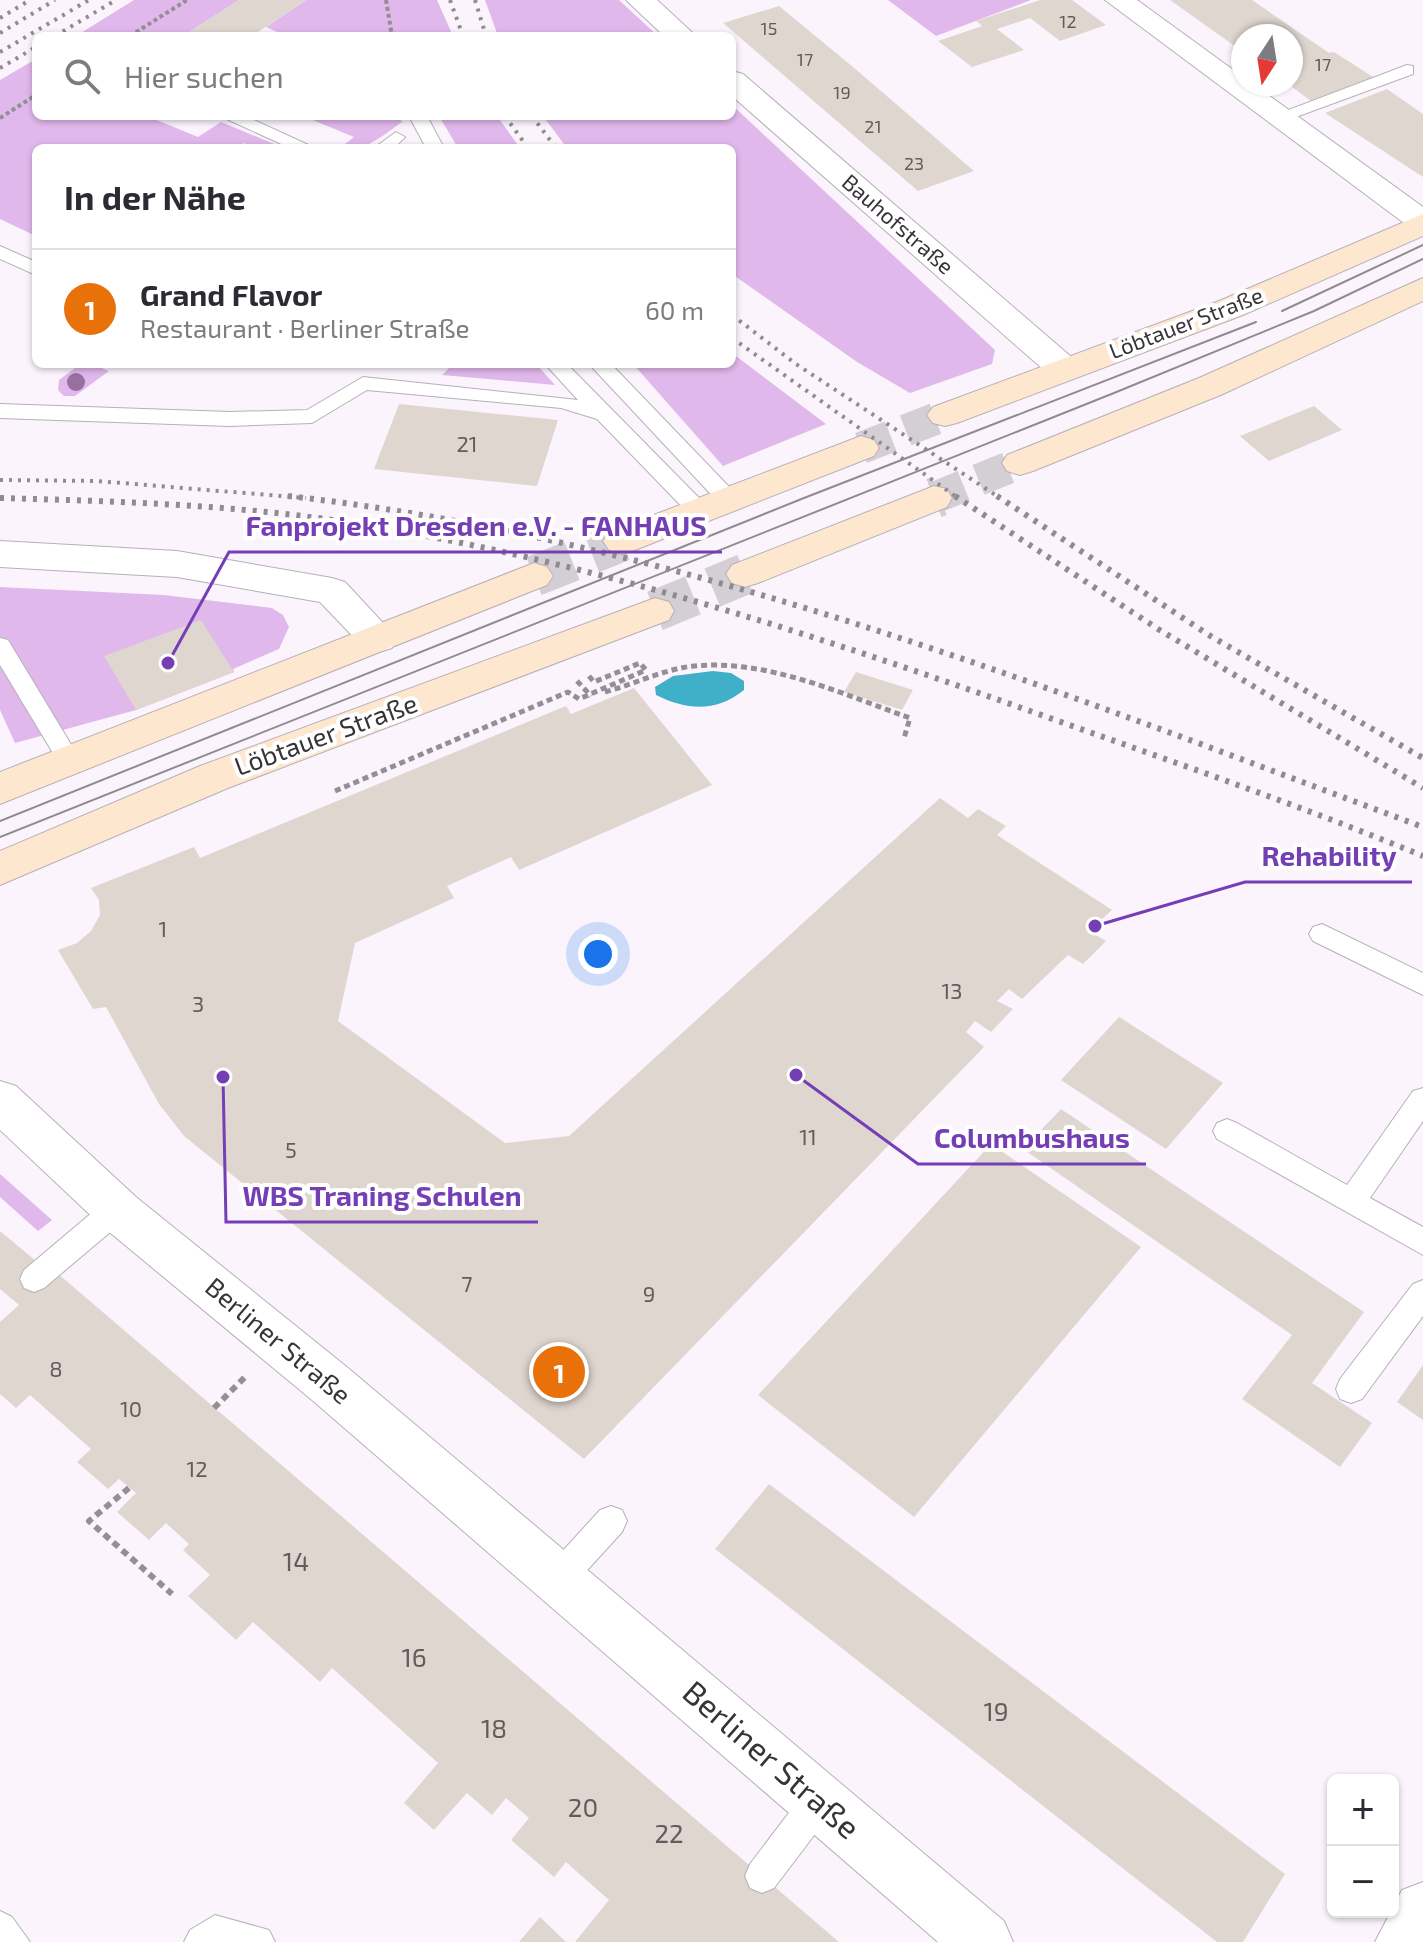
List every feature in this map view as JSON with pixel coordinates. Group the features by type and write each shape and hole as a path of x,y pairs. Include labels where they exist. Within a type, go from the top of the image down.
{"main road":[{"name":"Löbtauer Straße","path":"945,415 1231,308 1423,223"},
{"path":"1020,463 1211,386 1423,288"},
{"path":"622,541 861,448"},
{"path":"745,574 934,498"},
{"path":"0,789 534,576"},
{"name":"Löbtauer Straße","path":"0,869 214,777 655,611"}],"street":[{"path":"640,0 676,32"},
{"path":"1119,0 1423,223"},
{"name":"Bauhofstraße","path":"736,83 1064,369"},
{"path":"0,554 177,564 332,591 378,638"},
{"name":"Berliner Straße","path":"0,1100 40,1142 117,1209 293,1352 983,1942"},
{"path":"1405,1942 1423,1911"}],"lane":[{"path":"1279,117 1407,70"},
{"path":"240,120 296,144"},
{"path":"420,120 433,144"},
{"path":"0,252 32,267"},
{"path":"559,368 600,413 713,505"},
{"path":"603,368 681,446 713,505"},
{"path":"0,411 230,419 312,416 363,383 562,402 600,413"},
{"path":"0,646 70,762"},
{"path":"1322,934 1423,985"},
{"path":"1352,1201 1423,1099"},
{"path":"1227,1131 1423,1242"},
{"path":"34,1279 117,1209"},
{"path":"1351,1389 1423,1293"},
{"path":"559,1578 611,1521"},
{"path":"762,1876 819,1801"},
{"path":"0,1929 12,1942"},
{"path":"202,1942 215,1933 257,1942"}],"path":[{"path":"136,32 187,0"},
{"path":"386,0 391,32"},
{"path":"0,118 32,98"},
{"path":"586,672 594,682 640,663 646,670 588,696"},
{"path":"335,791 568,692 579,699 690,666 722,664 784,678 910,718 904,738"},
{"path":"584,690 588,696"},
{"path":"129,1488 89,1521 172,1594"}],"shaded area":[{"path":"134,0 239,0 189,32 82,32"},
{"path":"306,0 437,0 451,32 277,32 266,27"},
{"path":"485,0 619,0 654,32 497,32"},
{"path":"888,0 1031,0 936,36"},
{"path":"32,61 32,120 157,120 198,137 221,122 274,144 32,144 32,234 0,219 0,80"},
{"path":"736,109 995,350 992,364 910,393 857,362 736,277 736,144 564,144 546,120 736,120"},
{"path":"313,120 402,122 368,144 345,144 354,137"},
{"path":"441,120 500,120 517,144 456,144"},
{"path":"736,356 826,424 723,466 637,368 736,368"},
{"path":"75,368 109,371 75,396 64,396 58,390 59,380"},
{"path":"449,368 540,368 555,385 442,375"},
{"path":"0,587 164,595 272,608 283,615 289,627 279,649 233,669 234,672 136,710 15,743 0,710"},
{"path":"0,1174 52,1220 38,1231 0,1197"}],"water":[{"path":"713,671 731,673 744,681 744,690 723,703 701,707 678,704 656,695 655,687 673,676"}],"building":[{"path":"239,0 306,0 258,32 189,32"},
{"path":"1040,0 1072,0 1106,25 1060,41 1030,18 997,29 1024,50 972,67 938,41 982,26 976,21"},
{"path":"1170,0 1252,0 1287,24 1231,24 1231,43"},
{"path":"779,6 974,171 918,191 723,23"},
{"path":"1303,35 1373,77 1311,101 1303,95"},
{"path":"1387,89 1423,114 1423,177 1325,113"},
{"path":"399,404 558,420 537,486 374,469"},
{"path":"1314,406 1342,430 1269,461 1240,436"},
{"path":"201,620 234,672 136,710 104,656"},
{"path":"856,672 913,690 902,710 844,692"},
{"path":"634,688 712,785 519,870 511,857 447,886 454,898 355,943 338,1021 505,1143 569,1136 940,798 968,818 978,809 1006,826 997,835 1112,910 1089,931 1106,941 1083,964 1068,955 1022,999 1009,989 997,1001 1013,1009 991,1032 975,1021 966,1032 984,1047 584,1459 184,1136 159,1104 106,1007 93,1009 58,950 77,943 91,931 100,915 99,900 91,888 194,847 200,858 566,706 571,714"},
{"path":"1119,1017 1223,1083 1166,1149 1061,1080"},
{"path":"1061,1109 1364,1312 1312,1383 1372,1423 1340,1467 1242,1399 1292,1335 1023,1149"},
{"path":"991,1144 1141,1247 914,1517 758,1395"},
{"path":"0,1231 36,1261 56,1272 839,1942 575,1942 609,1900 566,1862 554,1877 511,1840 529,1818 506,1798 492,1815 467,1793 434,1830 404,1803 438,1763 332,1668 320,1682 253,1622 236,1640 188,1596 210,1575 183,1550 189,1544 166,1523 149,1540 117,1512 136,1493 119,1479 108,1489 77,1462 91,1449 30,1395 16,1408 0,1394 0,1322 19,1305 0,1289"},
{"path":"1423,1365 1423,1420 1397,1402"},
{"path":"769,1484 1285,1874 1243,1942 1217,1942 715,1549"},
{"path":"540,1917 566,1942 519,1942"}],"tunnel":[{"path":"861,448 945,415"},
{"path":"939,496 934,498 1020,463"},
{"path":"534,576 622,541"},
{"path":"655,611 745,574"}],"tram line":[{"path":"1282,311 1423,245"},
{"path":"0,837 1114,393 1314,311 1423,259"},
{"path":"0,821 804,498 1256,322"}],"railway":[{"path":"0,18 30,0"},
{"path":"0,33 55,0"},
{"path":"34,32 89,0"},
{"path":"62,32 116,0"},
{"path":"450,0 462,32"},
{"path":"475,0 485,32"},
{"path":"0,52 32,33"},
{"path":"0,68 32,49"},
{"path":"508,120 525,144"},
{"path":"535,120 553,144"},
{"path":"736,318 796,364 1000,498"},
{"path":"736,341 957,498"},
{"path":"0,480 97,481 297,497"},
{"path":"288,496 297,497"},
{"path":"997,496 1212,637 1423,758"},
{"path":"297,497 306,498"},
{"path":"297,497 435,517 580,547 723,584 1006,674 1423,827"},
{"path":"3,498 0,498 199,506 279,513 411,533 596,574 869,655 1236,784 1423,856"},
{"path":"957,498 1158,629 1423,788"}],"place":[{"name":"Fanprojekt Dresden e.V. - FANHAUS","path":"168,663"},
{"name":"Rehability","path":"1095,926"},
{"name":"Columbushaus","path":"796,1075"},
{"name":"WBS Traning Schulen","path":"223,1077"},
{"name":"Grand Flavor","path":"559,1372"}]}
